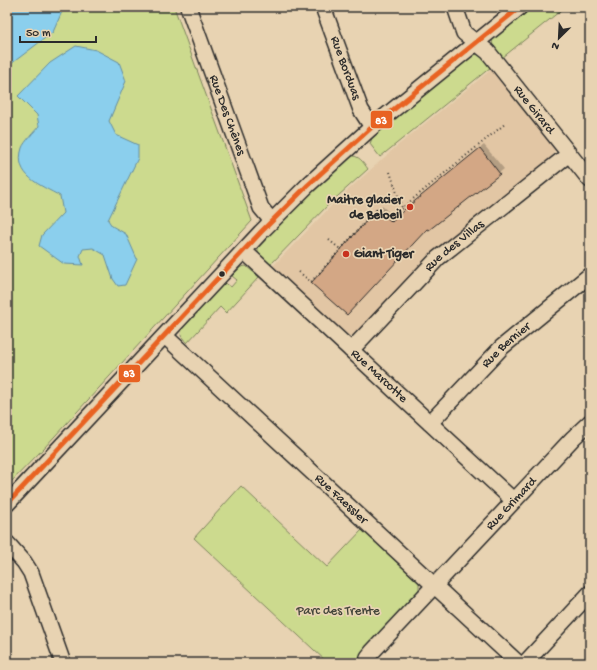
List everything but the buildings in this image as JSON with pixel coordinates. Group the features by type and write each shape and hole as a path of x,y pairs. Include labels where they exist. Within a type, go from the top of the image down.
{"street":[{"name":"Rue Des Chênes","path":"188,7 261,208 272,221"},
{"name":"Rue Borduas","path":"323,7 361,110 372,127"},
{"name":"Rue Girard","path":"455,7 464,33 488,52 590,180"},
{"path":"7,504 272,221 308,185 372,127 520,7"},
{"name":"Rue des Villas","path":"351,350 438,258 569,154"},
{"name":"Rue Marcotte","path":"244,251 514,501"},
{"name":"Rue Bernier","path":"430,423 509,340 590,275"},
{"name":"Rue Faessler","path":"165,336 518,663"},
{"name":"Rue Grimard","path":"367,663 372,652 573,438 590,422"},
{"path":"7,543 24,562 31,573 63,663"},
{"path":"525,663 590,593"}],"path":[{"path":"299,272 311,282 378,208 391,220 402,208 506,123"},
{"path":"390,172 402,208"},
{"path":"329,240 340,250"}],"shaded area":[{"path":"492,69 554,146 555,149 552,157 428,257 355,335 346,335 272,267 337,200 397,146"}],"green space":[{"path":"7,7 174,7 252,221 44,448 7,486"},
{"path":"530,7 565,7 502,58 493,45 492,42 494,36"},
{"path":"473,54 480,55 491,67 380,157 370,144 372,138 387,125 385,124"},
{"path":"350,156 358,158 368,169 328,205 270,265 258,254 258,245 300,202"},
{"path":"246,266 259,277 226,313 220,307 187,343 181,336 182,328 224,282 231,287 237,280 232,276 241,267"},
{"name":"Parc des Trente","path":"241,486 327,567 362,530 419,583 418,591 366,648 360,663 328,663 194,538"}],"water":[{"path":"7,7 64,7 53,32 7,67"},
{"path":"76,46 96,50 119,62 126,81 109,121 116,135 138,145 138,158 108,220 112,226 126,234 137,259 125,285 118,286 113,279 105,255 93,248 83,249 80,256 83,265 64,264 39,246 42,235 63,213 60,196 30,178 21,166 20,158 22,148 39,126 37,115 18,96 50,63"}],"transit line":[{"name":"83","path":"7,504 261,232 308,185 372,127 520,7"}],"place":[{"name":"Maitre glacier de Beloeil","path":"410,207"},
{"name":"Giant Tiger","path":"346,254"}]}
